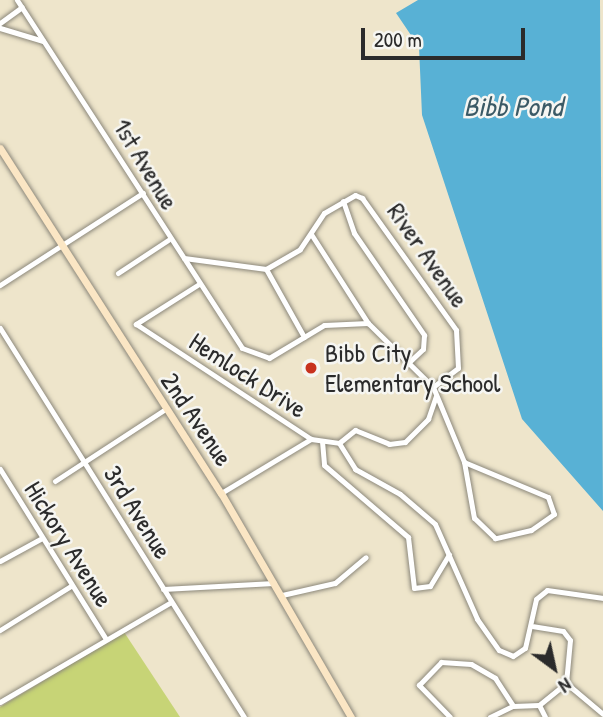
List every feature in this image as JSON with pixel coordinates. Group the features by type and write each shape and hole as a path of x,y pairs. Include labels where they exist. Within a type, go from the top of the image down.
{"main road":[{"name":"2nd Avenue","path":"0,149 164,410 221,493 351,717"}],"street":[{"name":"1st Avenue","path":"17,0 143,193 169,240 184,258 242,348 269,358 304,337"},
{"path":"0,23 22,7"},
{"path":"0,29 46,42"},
{"path":"0,285 143,193"},
{"name":"River Avenue","path":"343,201 355,195 377,211 387,237 451,321 460,343 458,368 433,387"},
{"path":"184,258 265,269 288,259 311,234 324,213 343,201 354,233 424,335 424,349 408,363"},
{"path":"311,234 368,323 433,387 464,462 474,518 495,538 531,530 554,514 548,497 464,462"},
{"path":"118,273 169,240"},
{"path":"265,269 304,337 324,325 368,323"},
{"name":"Hemlock Drive","path":"199,284 136,324 311,439 340,443"},
{"name":"3rd Avenue","path":"0,328 244,717"},
{"path":"436,396 428,419 405,442 389,444 355,430 340,443 355,470 419,508 449,554 489,640 519,654 533,626 536,599 547,590 603,598"},
{"path":"55,481 164,410"},
{"path":"221,493 311,439"},
{"path":"321,441 324,465 408,537 414,588 430,586 449,554"},
{"name":"Hickory Avenue","path":"0,469 105,638"},
{"path":"0,561 42,538"},
{"path":"282,595 335,583 366,557"},
{"path":"163,589 274,583"},
{"path":"0,630 71,586"},
{"path":"0,702 105,638 171,602"},
{"path":"490,717 499,716 513,706 539,705 566,683 570,640 563,631 533,626"},
{"path":"450,717 419,685 441,662 481,669 503,687 513,706"},
{"path":"566,683 603,714"},
{"path":"539,705 545,717"}],"green space":[{"path":"124,632 180,717 0,717 0,707"}],"water":[{"name":"Bibb Pond","path":"418,0 600,0 603,511 522,419 422,115 419,47 396,13"}],"place":[{"name":"Bibb City Elementary School","path":"311,368"}]}
